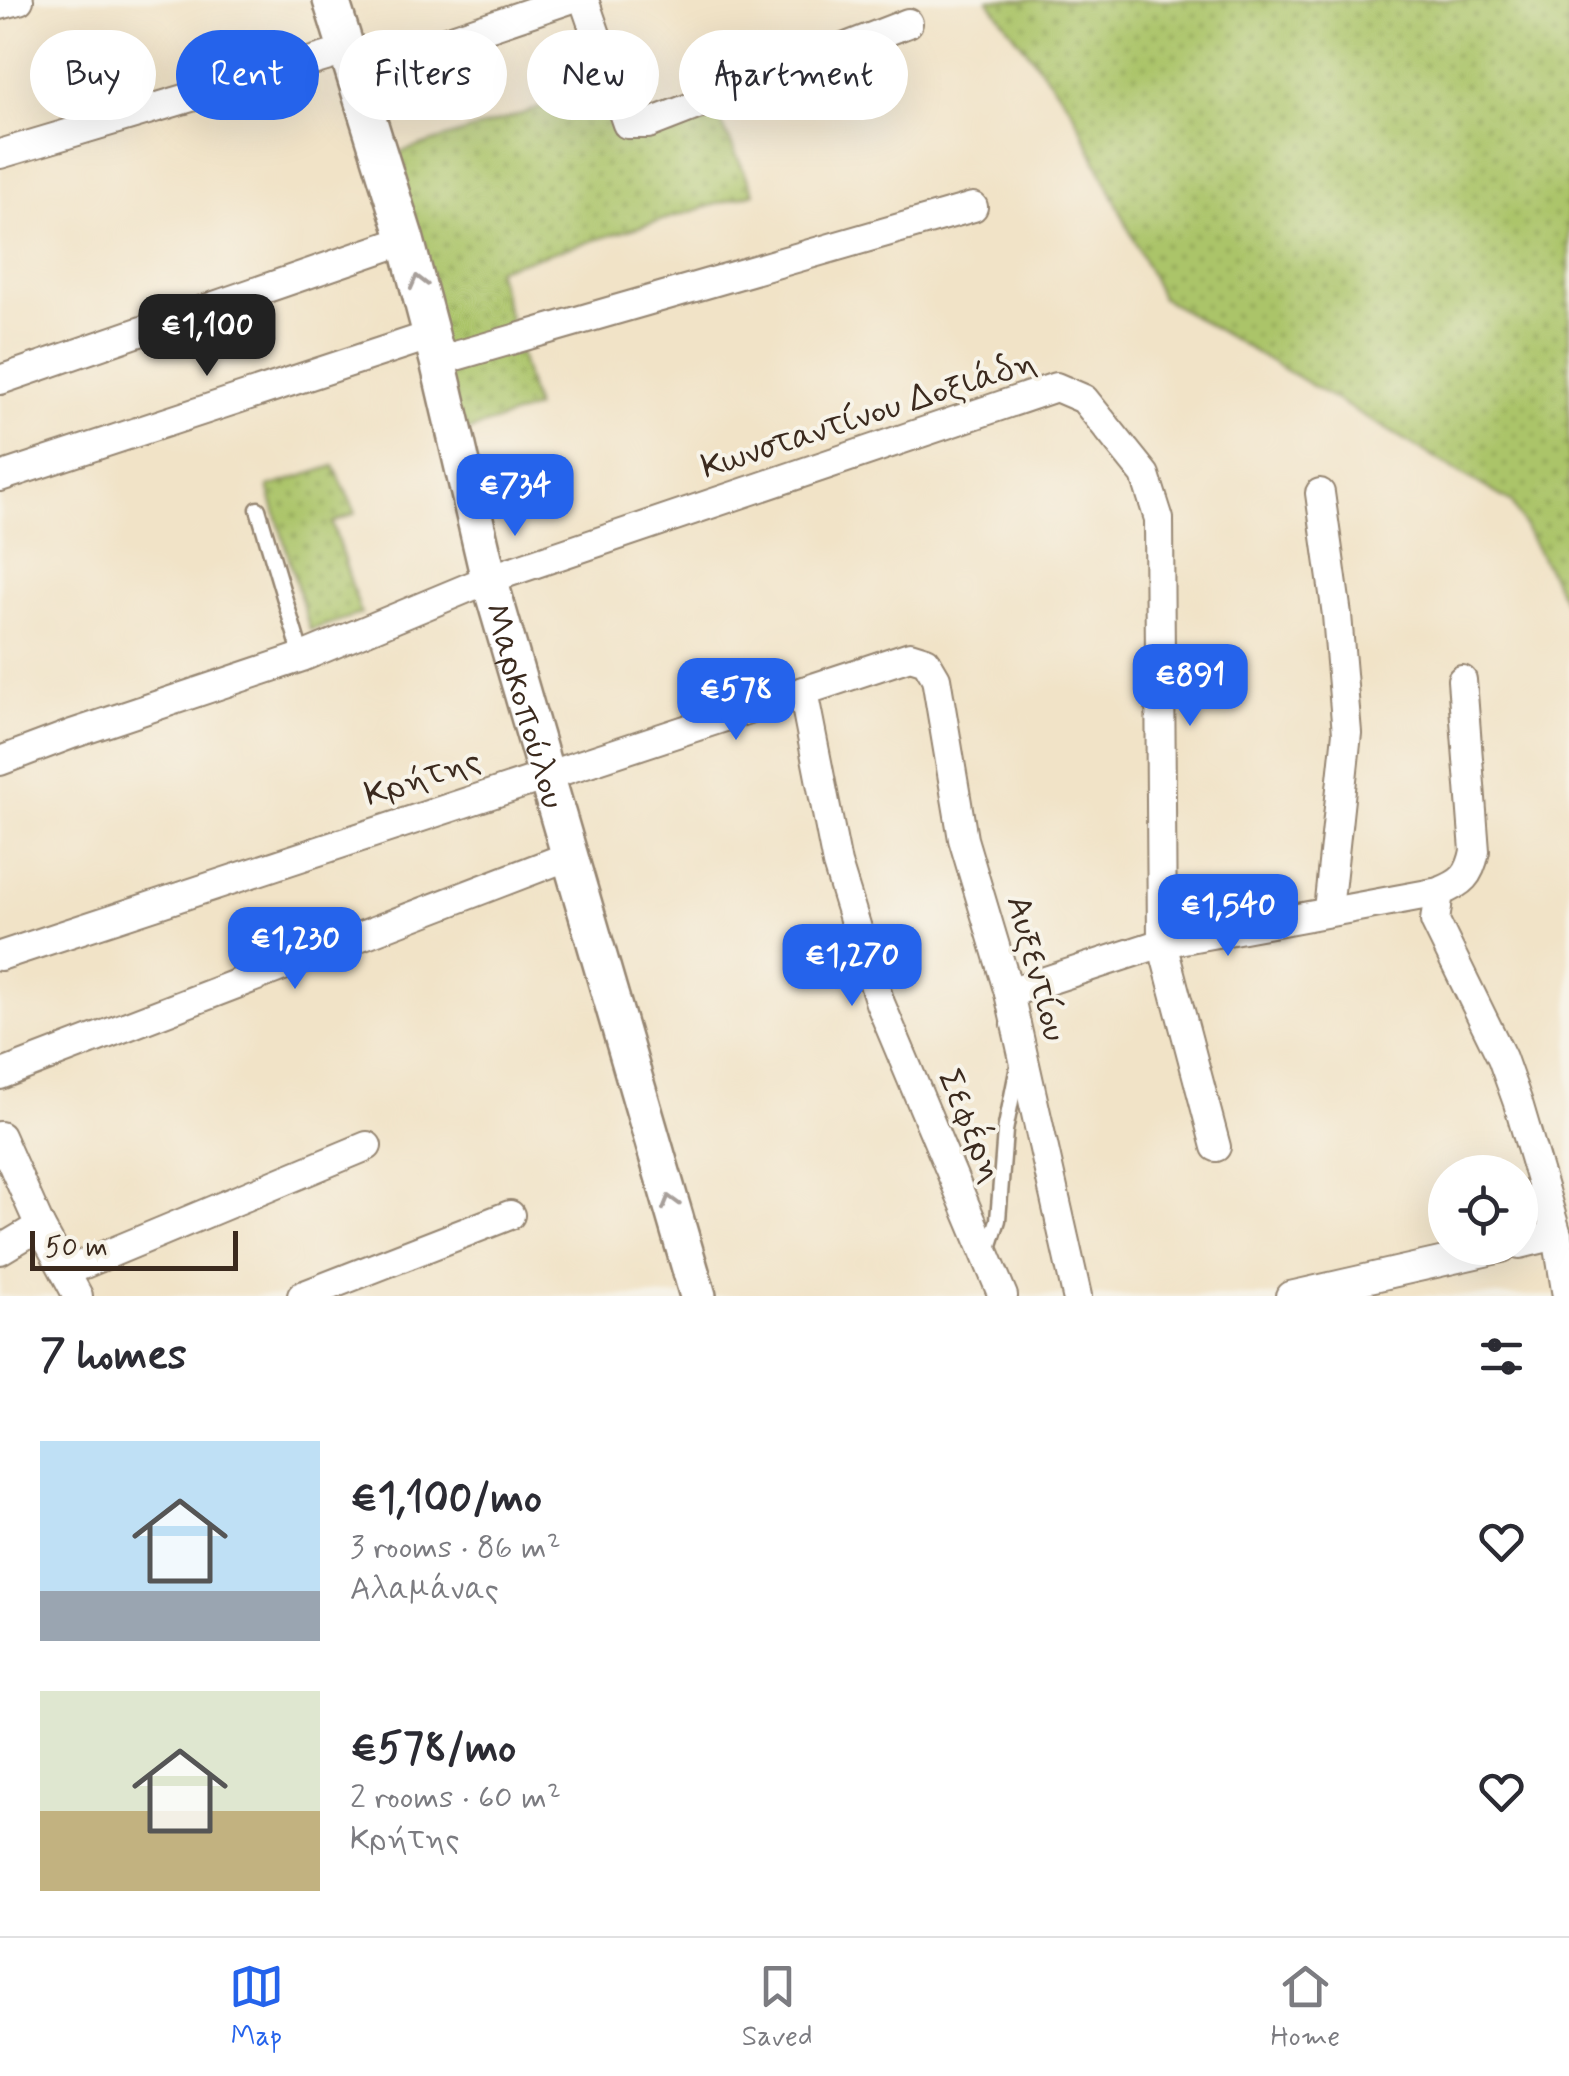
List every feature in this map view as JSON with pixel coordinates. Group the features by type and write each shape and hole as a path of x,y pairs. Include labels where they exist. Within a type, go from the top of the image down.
{"street":[{"path":"0,5 19,0"},
{"name":"Μαρκοπούλου","path":"331,0 340,30"},
{"path":"462,30 567,0"},
{"path":"584,0 627,124 648,124 908,23"},
{"path":"0,154 339,65"},
{"name":"Μαρκοπούλου","path":"368,120 435,348 489,578 698,1296"},
{"path":"0,477 435,348 973,207"},
{"path":"0,380 406,240"},
{"name":"Κωνσταντίνου Δοξιάδη","path":"0,762 302,657 489,578 1056,387 1084,399 1145,476 1159,519 1162,943 1216,1147"},
{"path":"1320,493 1337,615 1347,733 1328,910"},
{"name":"Κρήτης","path":"0,956 910,656 926,661"},
{"name":"Αυξεντίου","path":"926,661 936,678 963,839 1009,993 1077,1296"},
{"path":"1009,993 1162,943 1439,892 1462,883 1472,869 1475,851 1462,680"},
{"name":"Σεφέρη","path":"803,691 837,864 880,1003 1003,1296"},
{"path":"0,1074 569,856"},
{"path":"1439,892 1435,921 1507,1073 1557,1235 1567,1296"},
{"path":"0,1136 71,1284 367,1146"},
{"path":"302,1296 510,1215"},
{"path":"0,1250 40,1226"},
{"path":"1538,1240 1557,1235"},
{"path":"1290,1296 1428,1265"}],"lane":[{"path":"258,509 302,657"},
{"path":"987,1256 998,1220 1005,1131 1021,1048"}],"green space":[{"path":"988,0 1569,0 1569,609 1512,503 1161,297 1071,108"},
{"path":"527,112 527,120 613,120 620,136 679,119 720,120 754,193 496,269 535,408 459,434 382,158"},
{"path":"334,466 356,513 332,523 361,614 310,630 268,487"}]}
